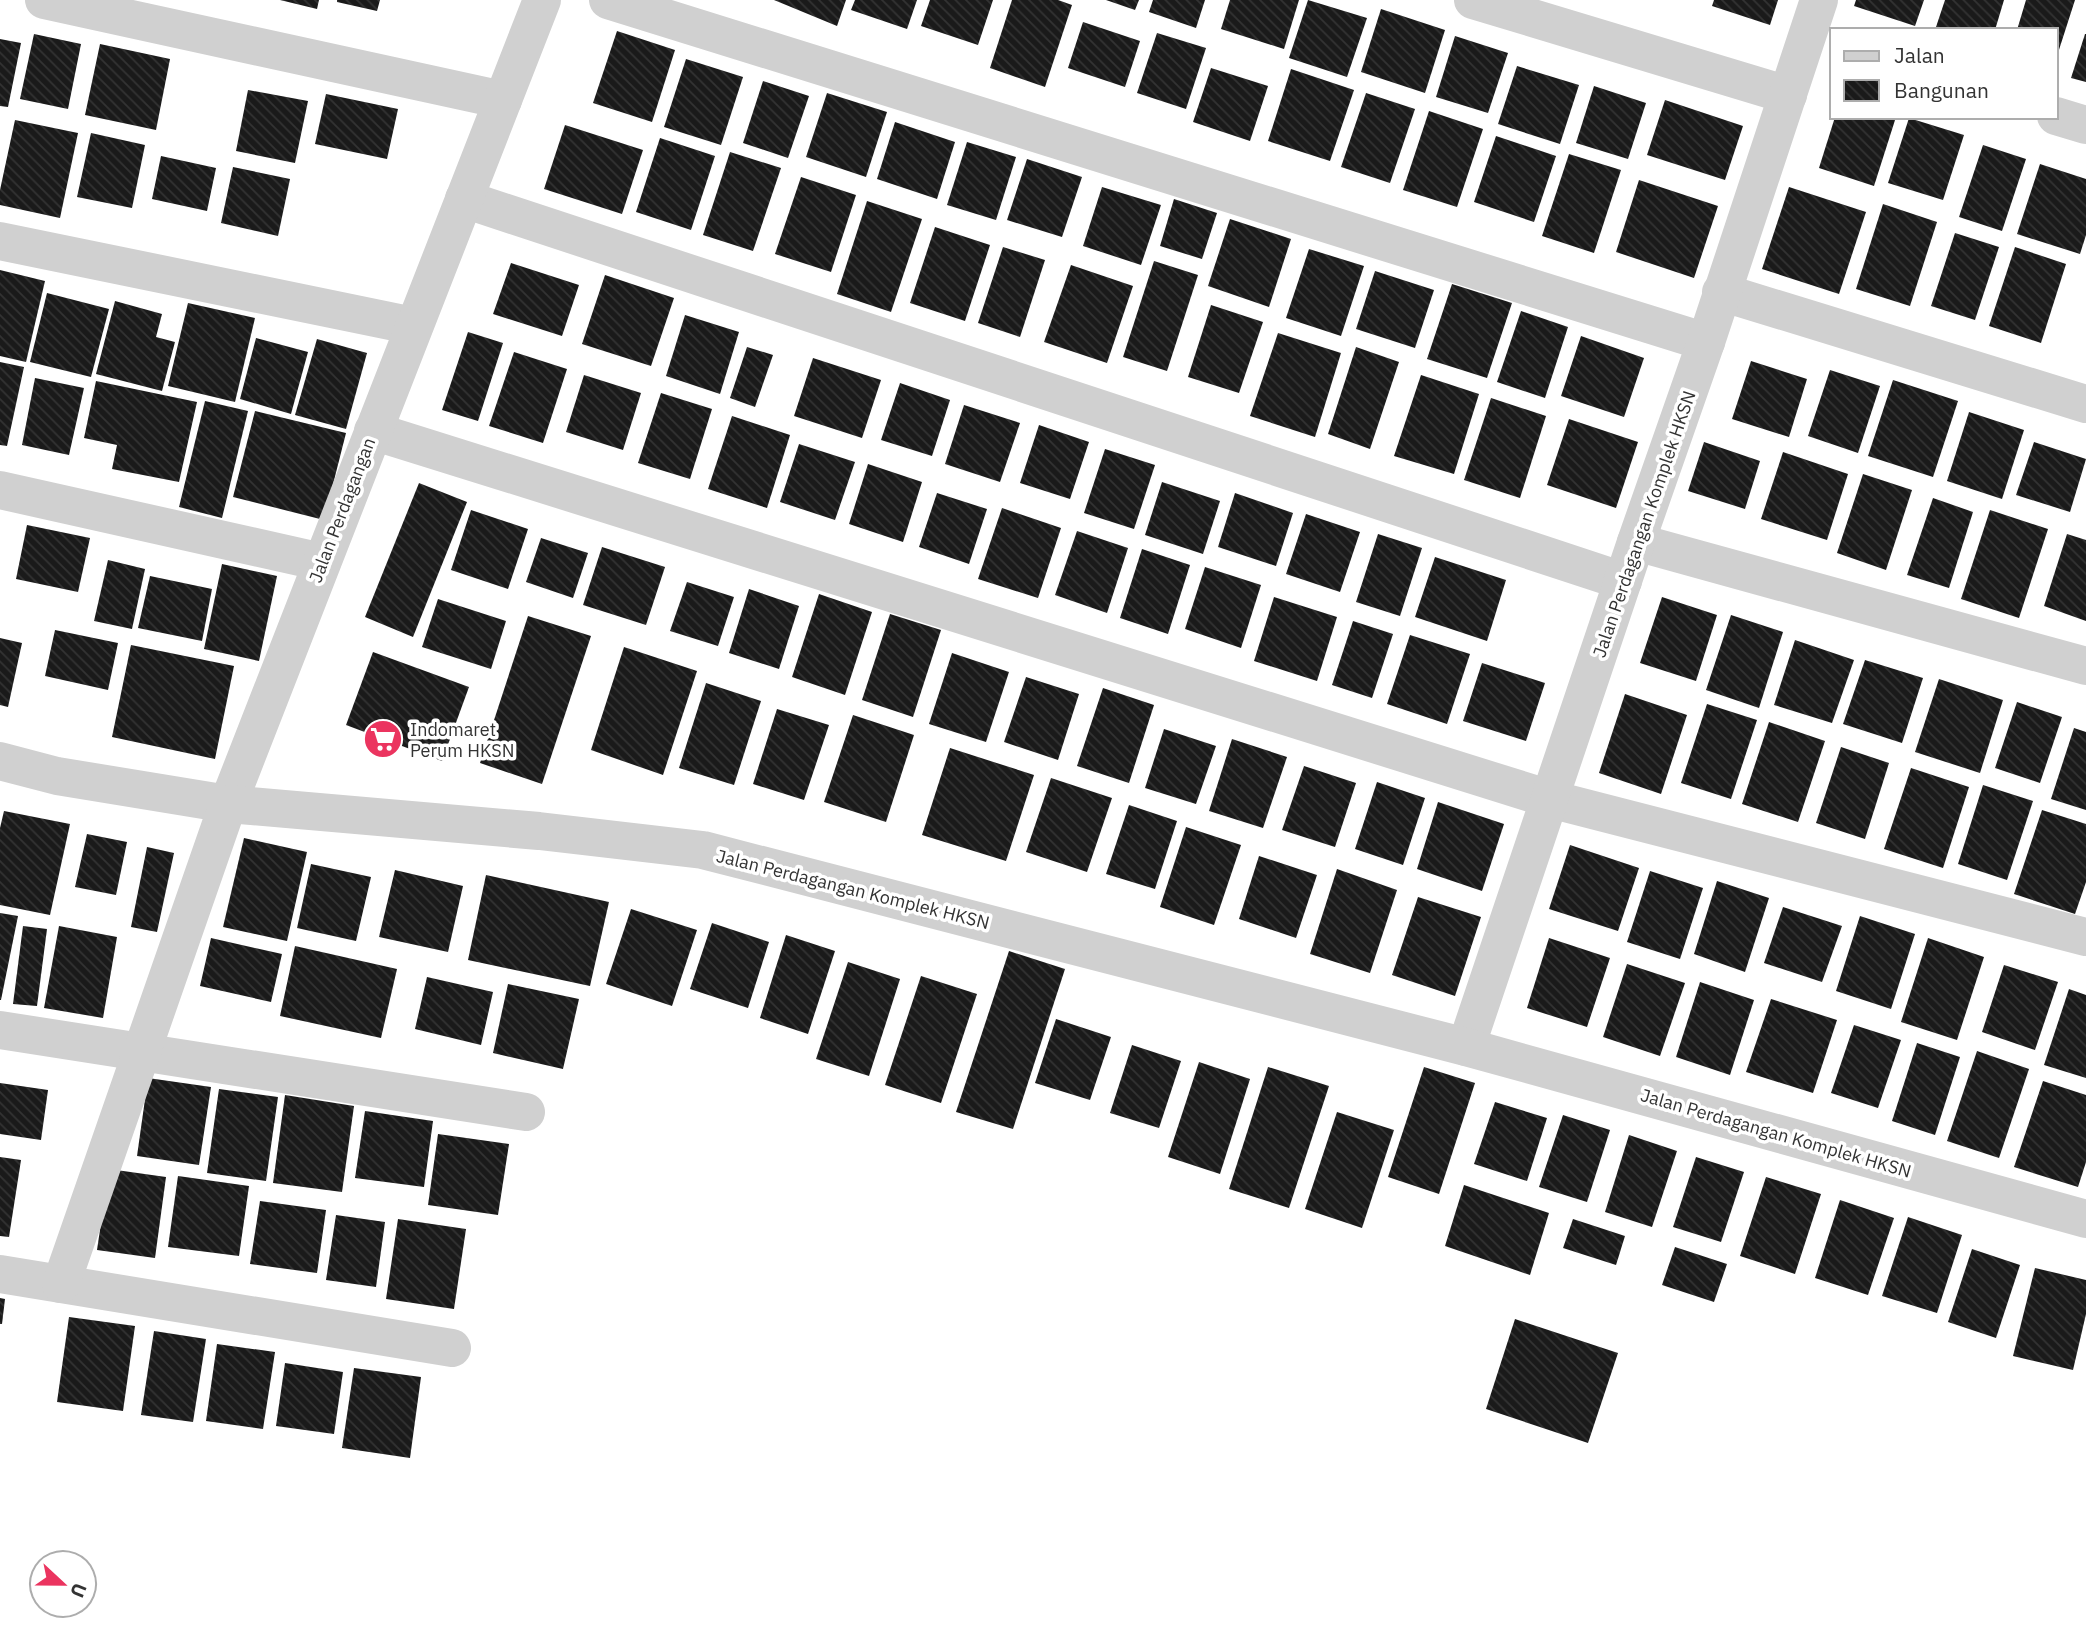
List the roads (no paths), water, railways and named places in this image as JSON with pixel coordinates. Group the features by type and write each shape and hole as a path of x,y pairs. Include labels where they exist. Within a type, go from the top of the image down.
{"street":[{"path":"44,0 503,100"},
{"name":"Jalan Perdagangan","path":"61,1284 228,804 542,0"},
{"path":"608,0 1706,342"},
{"path":"1474,0 1788,95"},
{"name":"Jalan Perdagangan Komplek HKSN","path":"1466,1047 1788,95 1819,43 1819,0"},
{"path":"2058,117 2086,125"},
{"path":"464,199 1623,581"},
{"path":"0,241 414,326"},
{"path":"1721,292 2086,404"},
{"path":"373,431 1550,799 2086,937"},
{"path":"0,490 322,562"},
{"path":"1636,542 2086,666"},
{"path":"0,761 57,776 228,804"},
{"name":"Jalan Perdagangan Komplek HKSN","path":"228,804 539,831 703,850 1466,1047 2086,1219"},
{"path":"0,1030 526,1112"},
{"path":"0,1274 452,1348"}],"place":[{"name":"Indomaret Perum HKSN","path":"383,739"}]}
